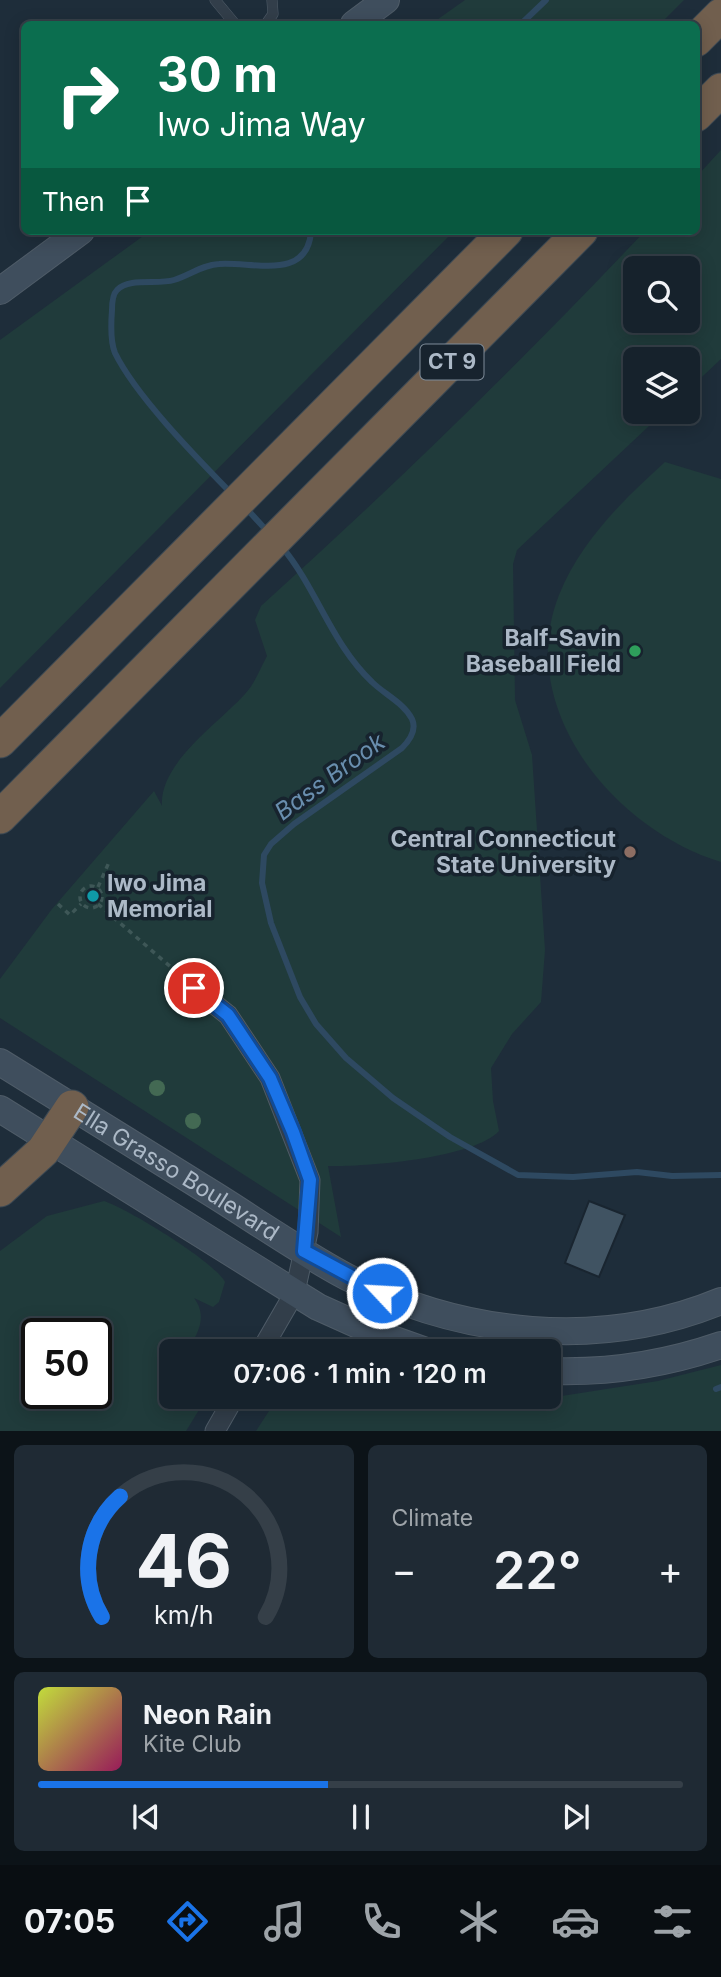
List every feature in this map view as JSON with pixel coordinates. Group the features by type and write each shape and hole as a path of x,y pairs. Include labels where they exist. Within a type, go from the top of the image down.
{"highway":[{"path":"700,36 721,15"},
{"path":"700,111 721,90"},
{"name":"CT 9","path":"0,741 502,235"},
{"name":"CT 9","path":"0,817 577,235"},
{"path":"0,1190 30,1164 50,1141 72,1107"}],"main road":[{"path":"358,21 386,0"},
{"path":"0,291 76,235"},
{"name":"Ella Grasso Boulevard","path":"0,1062 347,1277 394,1298 440,1314 508,1328 572,1331 609,1329 672,1318 721,1301"},
{"name":"Ella Grasso Boulevard","path":"0,1109 295,1292 341,1318 395,1339"},
{"path":"561,1371 624,1368 680,1357 721,1345"}],"street":[{"path":"194,988 228,1015 270,1078 310,1180 304,1251 295,1292 268,1339"},
{"path":"215,1431 228,1409"}],"lane":[{"path":"215,0 232,21"},
{"path":"268,21 273,14 272,0"}],"path":[{"path":"97,887 110,860"},
{"path":"87,887 97,887 104,894 91,910 81,904 80,897 87,887"},
{"path":"58,904 70,915 81,904"},
{"path":"98,904 194,988"}],"green space":[{"path":"465,0 684,0 663,21 435,21"},
{"path":"721,150 721,359 700,379 700,347 623,347 623,424 651,424 517,550 513,564 515,700 532,755 545,950 541,1002 512,1034 491,1068 493,1101 499,1131 486,1141 442,1155 390,1163 328,1166 341,1237 0,1018 0,979 52,909 154,791 162,806 164,790 180,760 249,690 267,656 255,620 261,606 457,422 641,235 700,235 700,173"},
{"path":"144,235 450,235 0,688 0,340"},
{"name":"Balf-Savin Baseball Field","path":"665,462 721,479 721,862 682,846 645,823 611,794 583,759 563,721 550,680 549,638 559,595 568,576 604,522"},
{"path":"104,1201 131,1214 188,1249 218,1273 225,1282 219,1302 213,1307 194,1298 201,1312 201,1319 194,1339 159,1339 159,1409 200,1409 186,1431 0,1431 0,1251 47,1216"},
{"path":"721,1365 721,1431 256,1431 270,1409 561,1409 561,1396 658,1381"}],"building":[{"path":"589,1201 625,1215 599,1277 565,1263"}],"waterway":[{"name":"Bass Brook","path":"524,21 546,0"},
{"name":"Bass Brook","path":"231,493 168,426 125,370 112,343 113,297 122,286 136,282 174,280 213,265 276,266 289,263 300,257 307,247 310,235"},
{"name":"Bass Brook","path":"246,508 267,531"},
{"name":"Bass Brook","path":"282,547 358,667 404,708 414,727 402,748 294,824 271,844 264,855 262,883 271,923 300,997 316,1024 346,1058 393,1098 450,1137 518,1175 573,1177 637,1172 672,1176 721,1175"},
{"path":"716,1389 721,1387"}],"place":[{"name":"Balf-Savin Baseball Field","path":"635,651"},
{"name":"Central Connecticut State University","path":"630,852"},
{"name":"Iwo Jima Memorial","path":"93,896"}],"route":[{"path":"194,988 228,1015 270,1078 293,1132 310,1180 308,1232 304,1251 347,1277 382,1293"}]}
